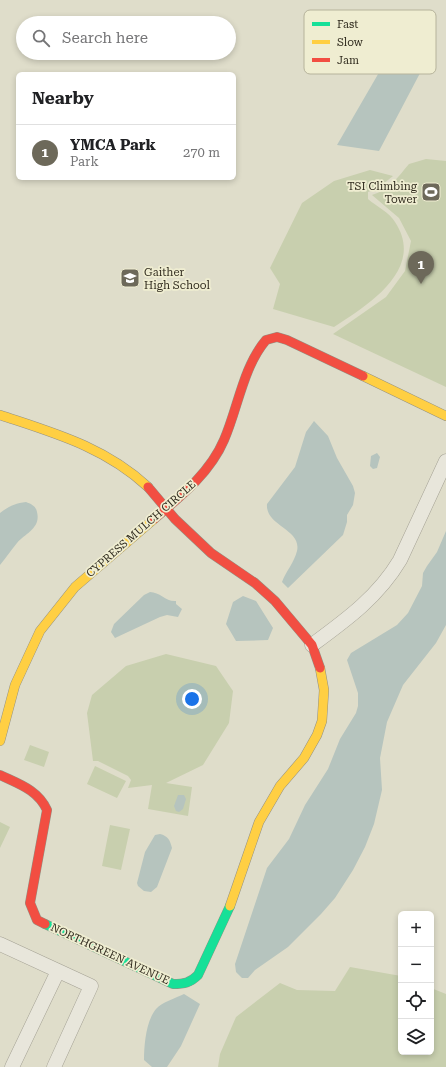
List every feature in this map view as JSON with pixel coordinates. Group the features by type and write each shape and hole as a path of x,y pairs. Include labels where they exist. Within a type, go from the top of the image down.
{"street":[{"name":"CYPRESS MULCH CIRCLE","path":"0,742 15,685 44,625 75,587 166,509 201,476 215,458 224,440 253,360 266,340 277,337 287,340 446,416"},
{"name":"NORTHGREEN AVENUE","path":"0,415 73,439 96,450 136,476 153,492 166,509 211,552 255,583 275,601 312,646 323,676 324,690 322,721 317,736 304,758 280,786 259,822 229,909 198,975 192,982 185,984 173,984 37,920 32,912 30,903 47,810 44,800 37,793 0,775"},
{"path":"312,646 357,612 392,574 446,461"},
{"path":"0,944 91,986 54,1067"},
{"path":"12,1067 58,971"}],"green space":[{"path":"426,159 446,161 446,387 333,334 386,297 405,271 411,241 399,218 372,195 388,186 409,164"},
{"path":"370,170 393,176 378,188 368,192 368,199 393,219 403,239 403,255 398,270 389,284 362,308 334,327 273,309 280,284 270,268 302,203 334,181"},
{"path":"166,654 216,666 233,691 229,723 203,765 166,783 192,787 188,816 148,809 152,785 128,788 131,780 128,776 98,761 93,761 87,713 92,695 126,666"},
{"path":"30,745 49,752 44,767 24,760"},
{"path":"95,766 126,781 117,798 87,784"},
{"path":"0,822 10,827 0,848"},
{"path":"110,825 130,829 121,870 102,866"},
{"path":"350,967 398,975 398,1055 434,1055 434,989 446,994 446,1067 218,1067 220,1054 236,1017 280,983 297,990 335,991"}],"shaded area":[{"path":"378,74 420,74 379,151 337,145"},
{"path":"314,421 328,436 337,458 353,486 355,493 353,505 347,515 347,522 343,535 288,588 282,582 296,555 297,544 294,537 272,518 268,511 267,504 295,467 306,432"},
{"path":"377,453 380,457 377,468 373,469 370,466 371,456"},
{"path":"26,502 36,508 38,518 37,522 32,530 17,543 0,565 0,513 18,503"},
{"path":"446,531 446,625 436,643 403,685 387,722 380,758 382,790 374,824 365,847 353,870 335,898 321,914 288,947 255,970 248,978 242,978 236,972 235,964 267,868 289,839 305,805 328,769 340,739 356,713 358,706 358,693 347,660 351,653 397,625 408,613 422,586 423,573 437,552"},
{"path":"154,592 169,600 176,601 176,604 182,609 178,617 167,615 160,617 115,638 111,632 114,624 144,595"},
{"path":"243,596 256,601 273,628 268,640 236,641 226,624 233,602"},
{"path":"178,795 184,795 186,799 183,809 179,812 176,811 174,806"},
{"path":"160,834 168,839 172,848 157,887 151,892 144,891 138,886 137,883 145,852 155,835"},
{"path":"184,994 200,1004 181,1046 167,1067 152,1067 144,1060 145,1040 150,1020 156,1009 165,1002"}],"traffic: fast":[{"path":"45,924 173,984 180,984 187,982 198,975 230,906"}],"traffic: slow":[{"path":"363,376 446,416"},
{"path":"0,415 59,435 97,451 132,473 148,487"},
{"path":"0,741 15,685 40,631 75,587 154,519"},
{"path":"230,906 259,822 280,786 304,758 317,735 322,721 324,690 320,668"}],"traffic: jam":[{"path":"154,519 194,484 218,452 229,428 246,375 258,351 266,340 277,337 287,340 363,376"},
{"path":"148,487 175,519 211,553 255,583 275,601 312,645 320,668"},
{"path":"0,775 27,788 39,797 47,810 30,903 37,920 45,924"}],"place":[{"name":"TSI Climbing Tower","path":"431,192"},
{"name":"Gaither High School","path":"130,278"},
{"name":"YMCA Park","path":"421,284"}]}
